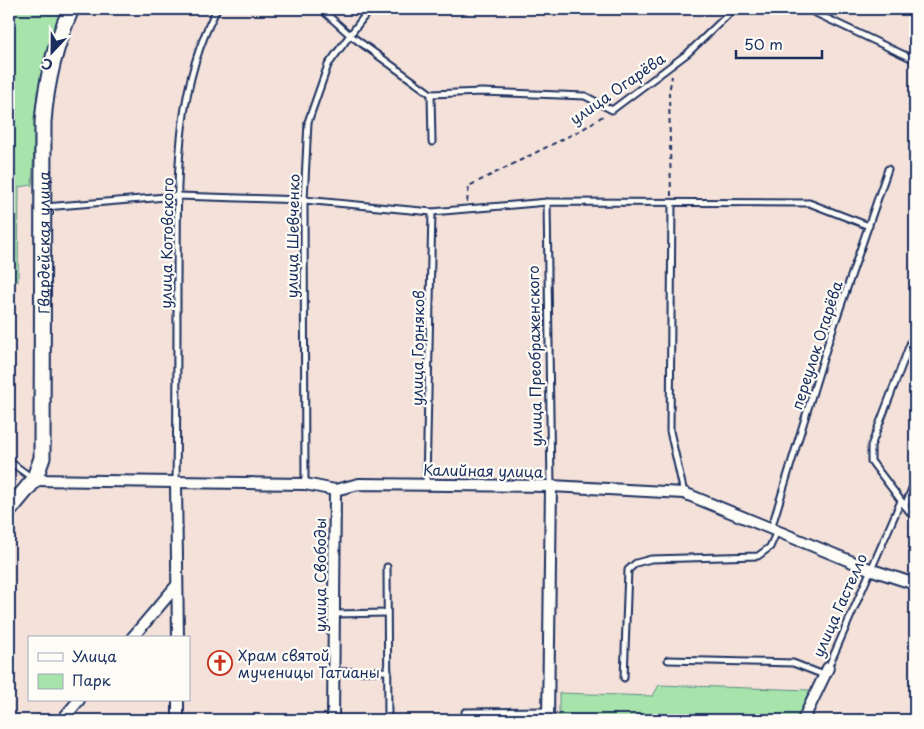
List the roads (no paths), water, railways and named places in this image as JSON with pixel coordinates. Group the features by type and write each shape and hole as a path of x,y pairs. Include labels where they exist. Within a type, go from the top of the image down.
{"main road":[{"name":"Гвардейская улица","path":"34,480 42,458 42,207 46,90 56,49 71,9"},
{"path":"9,510 34,480"}],"street":[{"name":"Калийная улица","path":"34,480 304,484 335,490 359,484 551,486 684,493 872,570 915,584"},
{"path":"176,483 178,636"},
{"name":"улица Преображенского","path":"548,716 551,486"},
{"name":"улица Свободы","path":"333,720 335,490"},
{"path":"134,636 177,585"},
{"name":"улица Гастелло","path":"803,720 826,672"},
{"path":"62,720 77,702"},
{"path":"178,702 178,720"}],"lane":[{"name":"улица Котовского","path":"176,483 178,196 184,115 193,70 210,22 217,9"},
{"path":"321,9 350,35 431,94 432,142"},
{"name":"улица Шевченко","path":"304,484 304,200 308,122 328,66 366,14 375,9"},
{"name":"улица Огарёва","path":"431,94 482,92 585,96 612,110 675,64 734,9"},
{"path":"807,9 915,60"},
{"name":"переулок Огарёва","path":"624,678 628,570 636,563 651,559 758,556 770,547 828,343 888,170"},
{"path":"42,207 178,196 304,200 432,212 546,202 672,204 808,203 869,226"},
{"name":"улица Преображенского","path":"546,202 551,486"},
{"path":"672,204 670,431 684,493"},
{"name":"улица Горняков","path":"426,484 432,212"},
{"path":"915,331 871,446 871,461 915,519"},
{"path":"9,461 34,480"},
{"name":"улица Гастелло","path":"826,672 915,481"},
{"path":"387,567 388,720"},
{"path":"334,614 387,613"},
{"path":"668,660 793,662 826,672"},
{"path":"333,672 388,671"},
{"path":"466,720 465,712 548,716"}],"place":[{"name":"Храм святой мученицы Татианы","path":"220,663"}]}
